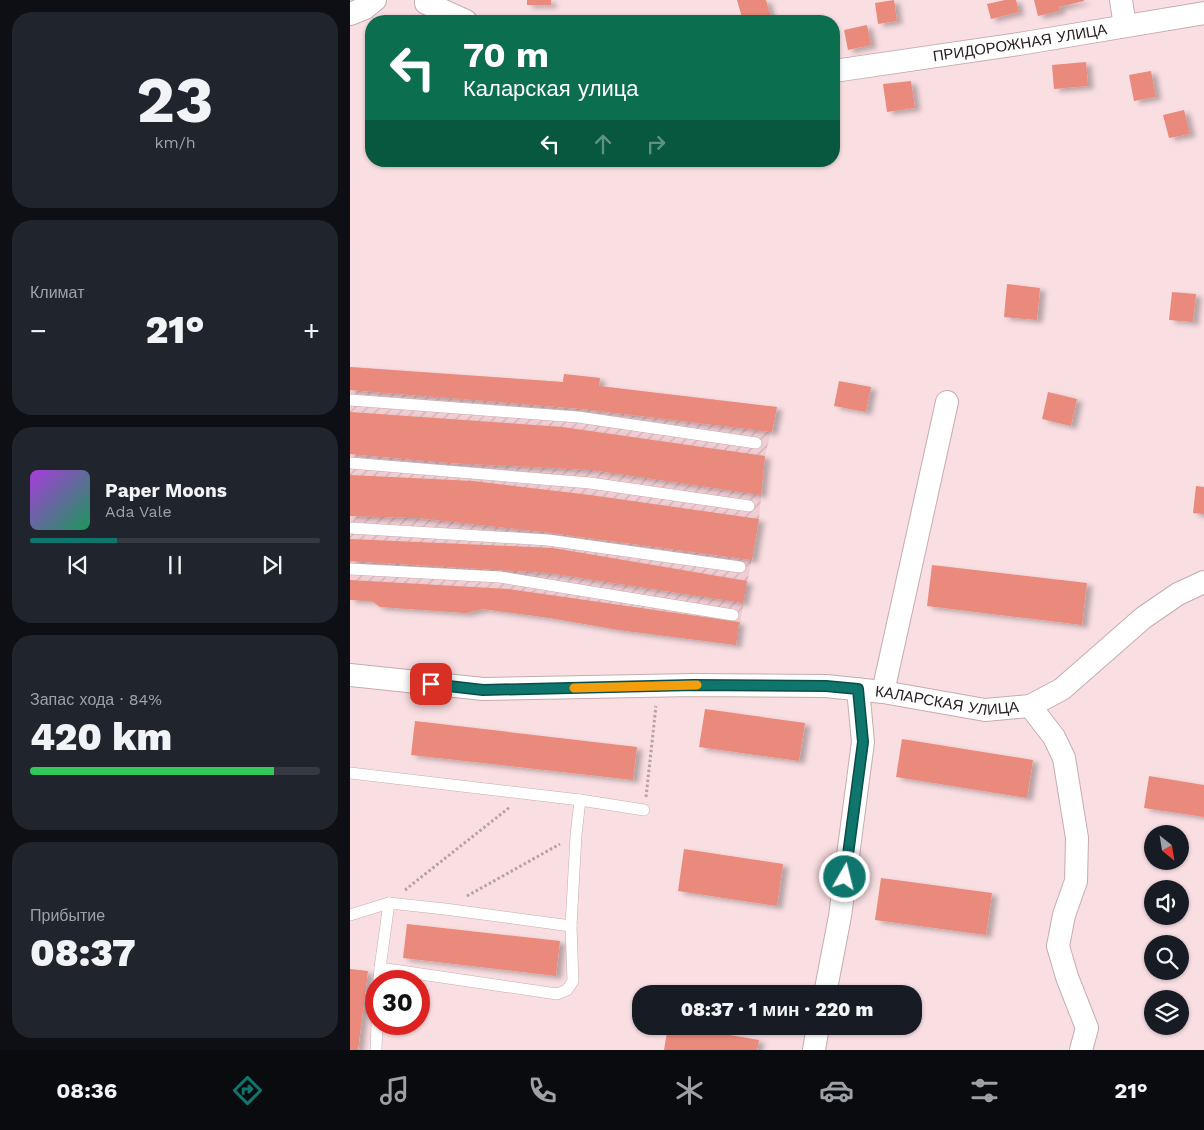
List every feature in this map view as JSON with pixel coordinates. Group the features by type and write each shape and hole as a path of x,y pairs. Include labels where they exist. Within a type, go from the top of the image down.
{"street":[{"path":"350,14 365,8 375,0"},
{"path":"1120,0 1125,26"},
{"path":"426,2 453,15"},
{"name":"ПРИДОРОЖНАЯ УЛИЦА","path":"840,69 1204,13"},
{"path":"883,692 947,402"},
{"name":"КАЛАРСКАЯ УЛИЦА","path":"350,676 483,690 659,686 826,686 883,692 984,710 1030,706 1062,689 1144,618 1178,594 1204,582"},
{"path":"827,985 840,916 863,742 858,689"},
{"path":"1030,706 1054,737 1064,758 1077,838 1076,881 1064,915 1058,946 1067,977 1087,1028 1081,1050"},
{"path":"814,1050 816,1035"}],"lane":[{"path":"350,400 578,417 756,443"},
{"path":"350,463 590,482 749,506"},
{"path":"350,528 548,540 740,567"},
{"path":"350,569 500,577 733,614"},
{"path":"350,772 580,800 644,810"},
{"path":"389,903 380,968 557,994 567,990 573,981 571,926 580,800"},
{"path":"350,915 389,903 571,926"},
{"path":"376,1050 377,1035"}],"path":[{"path":"644,810 659,686"},
{"path":"389,903 527,794"},
{"path":"445,909 576,836"}],"shaded area":[{"path":"350,367 563,382 564,374 600,378 599,386 777,407 765,456 759,519 736,645 619,630 483,609 466,613 380,607 372,601 350,600"}],"building":[{"path":"527,0 551,0 551,5 527,5"},
{"path":"737,0 766,0 770,15 741,15"},
{"path":"894,0 897,21 878,24 875,3"},
{"path":"1005,0 1016,0 1019,12 991,19 987,4"},
{"path":"1034,0 1084,1 1059,7 1060,11 1038,16"},
{"path":"867,25 871,45 848,50 844,30"},
{"path":"1086,62 1088,86 1054,89 1052,65"},
{"path":"1151,71 1156,97 1134,101 1129,75"},
{"path":"911,81 915,108 887,112 883,84"},
{"path":"1184,110 1190,134 1169,138 1163,115"},
{"path":"1007,284 1040,288 1037,320 1004,317"},
{"path":"1172,292 1196,294 1193,322 1169,320"},
{"path":"350,367 563,382 564,374 600,378 599,386 777,407 772,432 583,409 350,390"},
{"path":"839,381 871,387 866,412 834,406"},
{"path":"1048,392 1077,399 1071,426 1042,419"},
{"path":"350,412 562,427 765,456 761,495 592,470 450,463 350,454"},
{"path":"350,475 473,481 590,495 759,519 752,560 544,532 418,518 350,516"},
{"path":"1196,486 1204,487 1204,514 1193,513"},
{"path":"350,539 553,548 747,581 743,603 549,573 350,561"},
{"path":"932,565 1087,583 1082,625 927,606"},
{"path":"350,580 508,589 739,622 736,645 619,630 483,609 466,613 380,607 372,601 350,600"},
{"path":"705,709 805,723 799,761 699,747"},
{"path":"415,721 637,747 633,780 411,755"},
{"path":"902,739 1033,760 1027,798 896,777"},
{"path":"1149,776 1204,785 1204,817 1144,808"},
{"path":"684,849 783,864 777,906 678,891"},
{"path":"881,878 992,893 986,935 875,920"},
{"path":"407,924 560,941 556,976 403,958"},
{"path":"350,969 365,971 365,995 358,1050 350,1050"},
{"path":"666,1035 730,1035 759,1040 757,1050 664,1050"}],"slow traffic":[{"path":"574,688 697,685"}],"route":[{"path":"431,684 483,690 693,685 826,686 858,689 863,742 845,877"}]}
